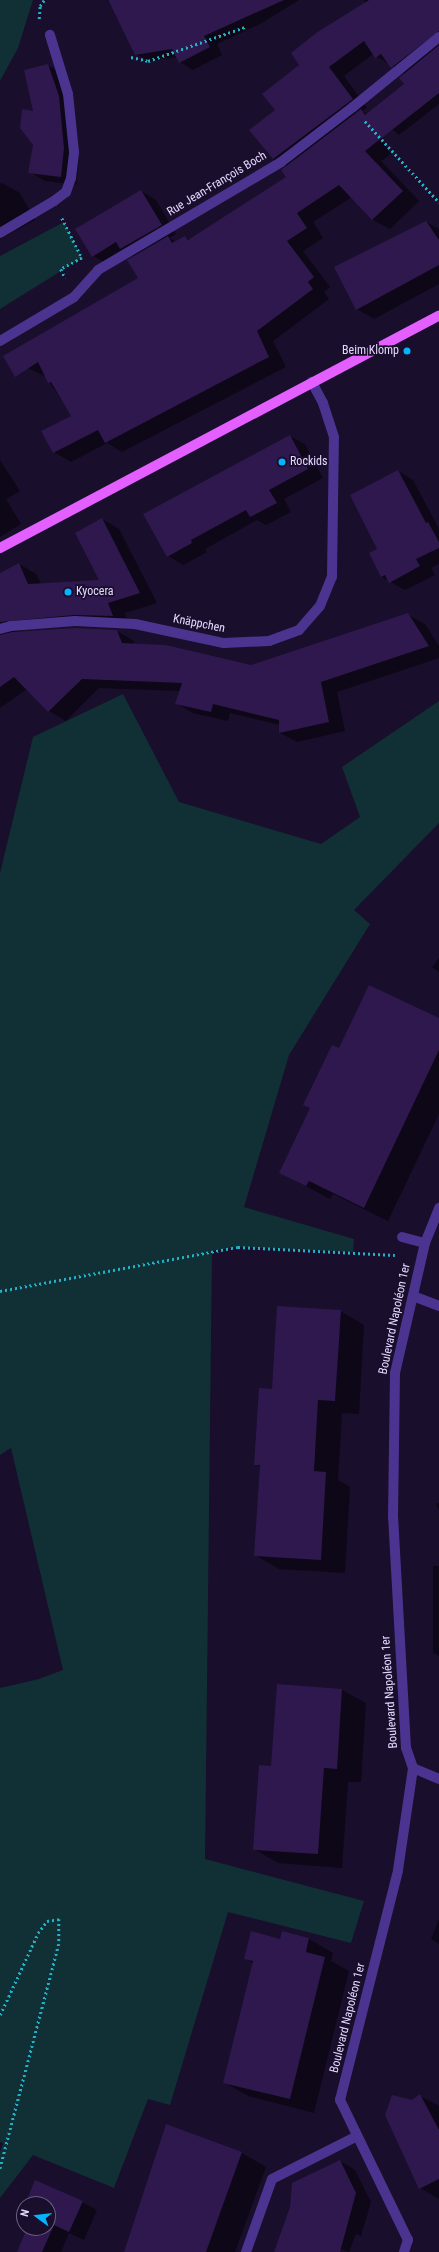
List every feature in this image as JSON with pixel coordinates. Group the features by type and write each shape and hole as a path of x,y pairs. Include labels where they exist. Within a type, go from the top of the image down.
{"main road":[{"path":"0,548 439,316"}],"street":[{"path":"0,233 54,201 66,192 72,178 74,152 68,94 50,35"},
{"name":"Rue Jean-François Boch","path":"0,341 74,297 98,270 281,162 353,107 439,37"},
{"name":"Knäppchen","path":"0,629 11,626 75,621 135,624 224,643 269,641 299,630 320,606 332,577 334,437 323,403 312,382"},
{"name":"Boulevard Napoléon 1er","path":"404,2252 408,2240 340,2100 398,1870 413,1768 406,1748 392,1517 395,1373 425,1243 439,1208"},
{"path":"402,1237 425,1243"},
{"path":"413,1296 439,1306"},
{"path":"413,1768 439,1779"},
{"path":"246,2252 272,2179 357,2136"}],"path":[{"path":"131,57 148,61 245,27"},
{"path":"353,107 392,153 439,202"},
{"path":"54,201 82,258 61,269 74,297"},
{"path":"0,1290 238,1247 394,1256"},
{"path":"0,2016 38,1933 47,1921 59,1919 59,1944 0,2169"}],"green space":[{"path":"0,0 33,0 18,48 0,81"},
{"path":"64,222 82,258 0,309 0,256"},
{"path":"123,694 179,802 321,844 360,817 342,767 439,701 439,823 354,910 370,924 289,1055 244,1207 354,1239 353,1252 238,1247 212,1251 205,1859 364,1901 351,1943 228,1912 170,2105 148,2099 114,2188 33,2155 0,2198 0,2152 3,2143 0,2142 0,1688 39,1679 63,1670 11,1448 0,1455 0,873 33,737"}],"building":[{"path":"108,0 284,0 204,36 210,47 179,63 172,49 135,55"},
{"path":"369,0 439,0 439,31 391,68 381,54 375,58 364,41 329,67 353,99 273,159 249,130 275,110 262,94 299,65 291,53 316,33"},
{"path":"439,45 439,93 365,151 403,191 372,220 339,185 297,213 307,228 287,241 314,277 308,282 313,289 257,331 269,357 105,443 98,430 53,453 41,431 71,416 51,382 48,383 38,362 15,377 3,356 138,278 127,260 168,236 172,243 185,236 188,240 286,177 281,170 361,109 365,115 404,84 399,78"},
{"path":"48,64 59,96 64,148 61,177 28,173 33,145 20,128 22,109 33,111 24,70"},
{"path":"141,190 162,225 120,249 116,242 92,257 75,229"},
{"path":"426,221 439,240 439,265 356,310 334,267"},
{"path":"290,435 308,469 269,490 277,503 250,517 246,510 191,540 192,543 167,557 143,514"},
{"path":"398,470 426,523 428,522 439,542 439,548 416,559 420,566 389,583 385,575 381,577 369,553 377,549 350,495"},
{"path":"102,518 140,593 108,603 113,616 74,615 0,622 0,573 19,563 28,584 99,580 75,533"},
{"path":"408,613 429,646 321,682 329,722 279,733 279,720 213,704 211,712 175,704 182,683 82,679 48,712 14,677 0,687 0,635 12,632 75,628 117,630 122,643 166,645 251,665"},
{"path":"369,985 439,1018 439,1050 364,1208 309,1181 306,1186 279,1173 310,1108 303,1105 332,1045 339,1048"},
{"path":"277,1306 341,1310 335,1401 318,1400 314,1471 326,1472 321,1560 254,1556 260,1465 254,1465 259,1388 272,1389"},
{"path":"277,1684 342,1689 337,1769 324,1768 318,1854 253,1850 259,1765 271,1766"},
{"path":"251,1931 280,1939 282,1931 309,1938 306,1952 325,1957 290,2099 223,2083 253,1961 244,1959"},
{"path":"420,2094 439,2130 439,2179 419,2189 385,2115 392,2095 412,2100"},
{"path":"166,2124 242,2152 206,2252 124,2252"},
{"path":"340,2160 356,2193 340,2252 274,2252 290,2207 292,2183"},
{"path":"35,2180 83,2201 69,2232 56,2226 56,2196 28,2196"},
{"path":"24,2236 49,2236 42,2252 17,2252"}],"place":[{"name":"Beim Klomp","path":"407,351"},
{"name":"Rockids","path":"282,462"},
{"name":"Kyocera","path":"68,592"}]}
